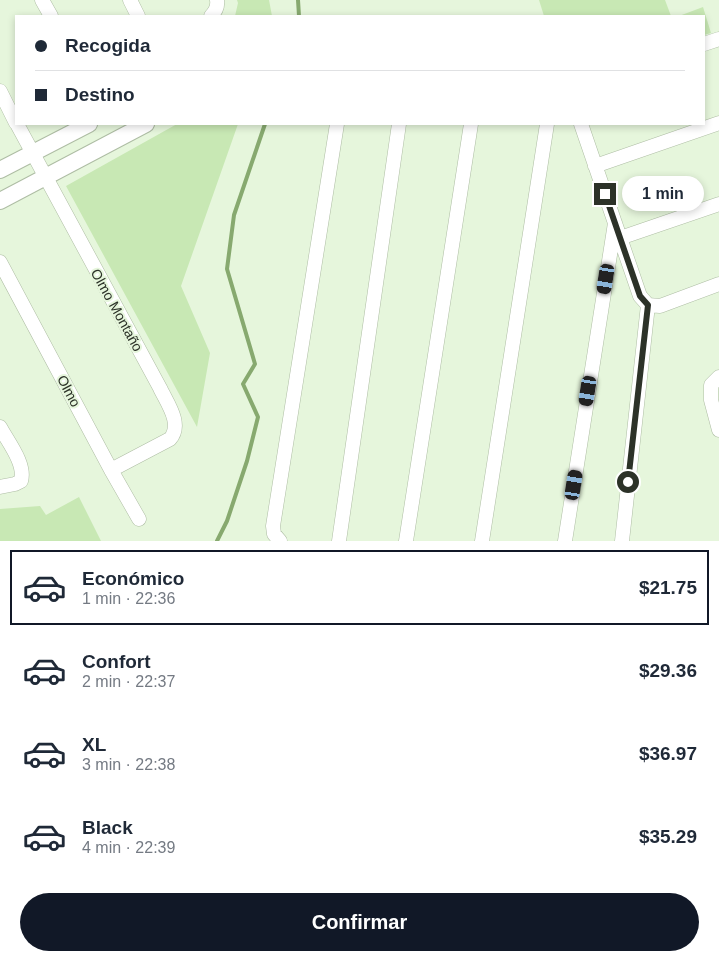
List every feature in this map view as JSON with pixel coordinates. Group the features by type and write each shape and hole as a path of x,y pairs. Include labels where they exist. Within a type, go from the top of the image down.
{"street":[{"path":"42,0 50,15"},
{"path":"130,0 138,15"},
{"path":"212,15 216,10 217,0"},
{"path":"705,44 719,39"},
{"name":"Olmo Montaño","path":"0,92 15,119"},
{"path":"595,166 719,123"},
{"name":"Olmo Montaño","path":"18,125 160,388 175,421 175,432 170,439 111,470"},
{"path":"0,170 86,125"},
{"path":"0,201 144,125"},
{"path":"280,541 274,534 273,526 338,125"},
{"path":"339,541 399,125"},
{"path":"406,541 471,125"},
{"path":"482,541 547,125"},
{"path":"581,125 640,296 648,305 660,306 719,284"},
{"path":"620,238 719,204"},
{"path":"565,541 615,223"},
{"name":"Olmo","path":"0,262 139,519"},
{"path":"622,541 648,305"},
{"path":"715,381 712,400 719,430"},
{"path":"0,427 21,466 21,481 0,487"}],"green space":[{"path":"237,0 269,0 272,15 235,15"},
{"path":"539,0 665,0 671,15 544,15"},
{"path":"703,7 711,33 705,35 705,15 682,15"},
{"path":"175,125 238,125 181,286 210,353 197,427 66,186"},
{"path":"79,497 101,541 0,541 0,509 40,506 46,515"}],"waterway":[{"path":"298,0 299,15"},
{"path":"217,541 227,521 247,461 258,417 243,384 255,364 227,269 234,215 265,125"}],"route":[{"path":"605,194 640,296 648,305 628,482"}]}
